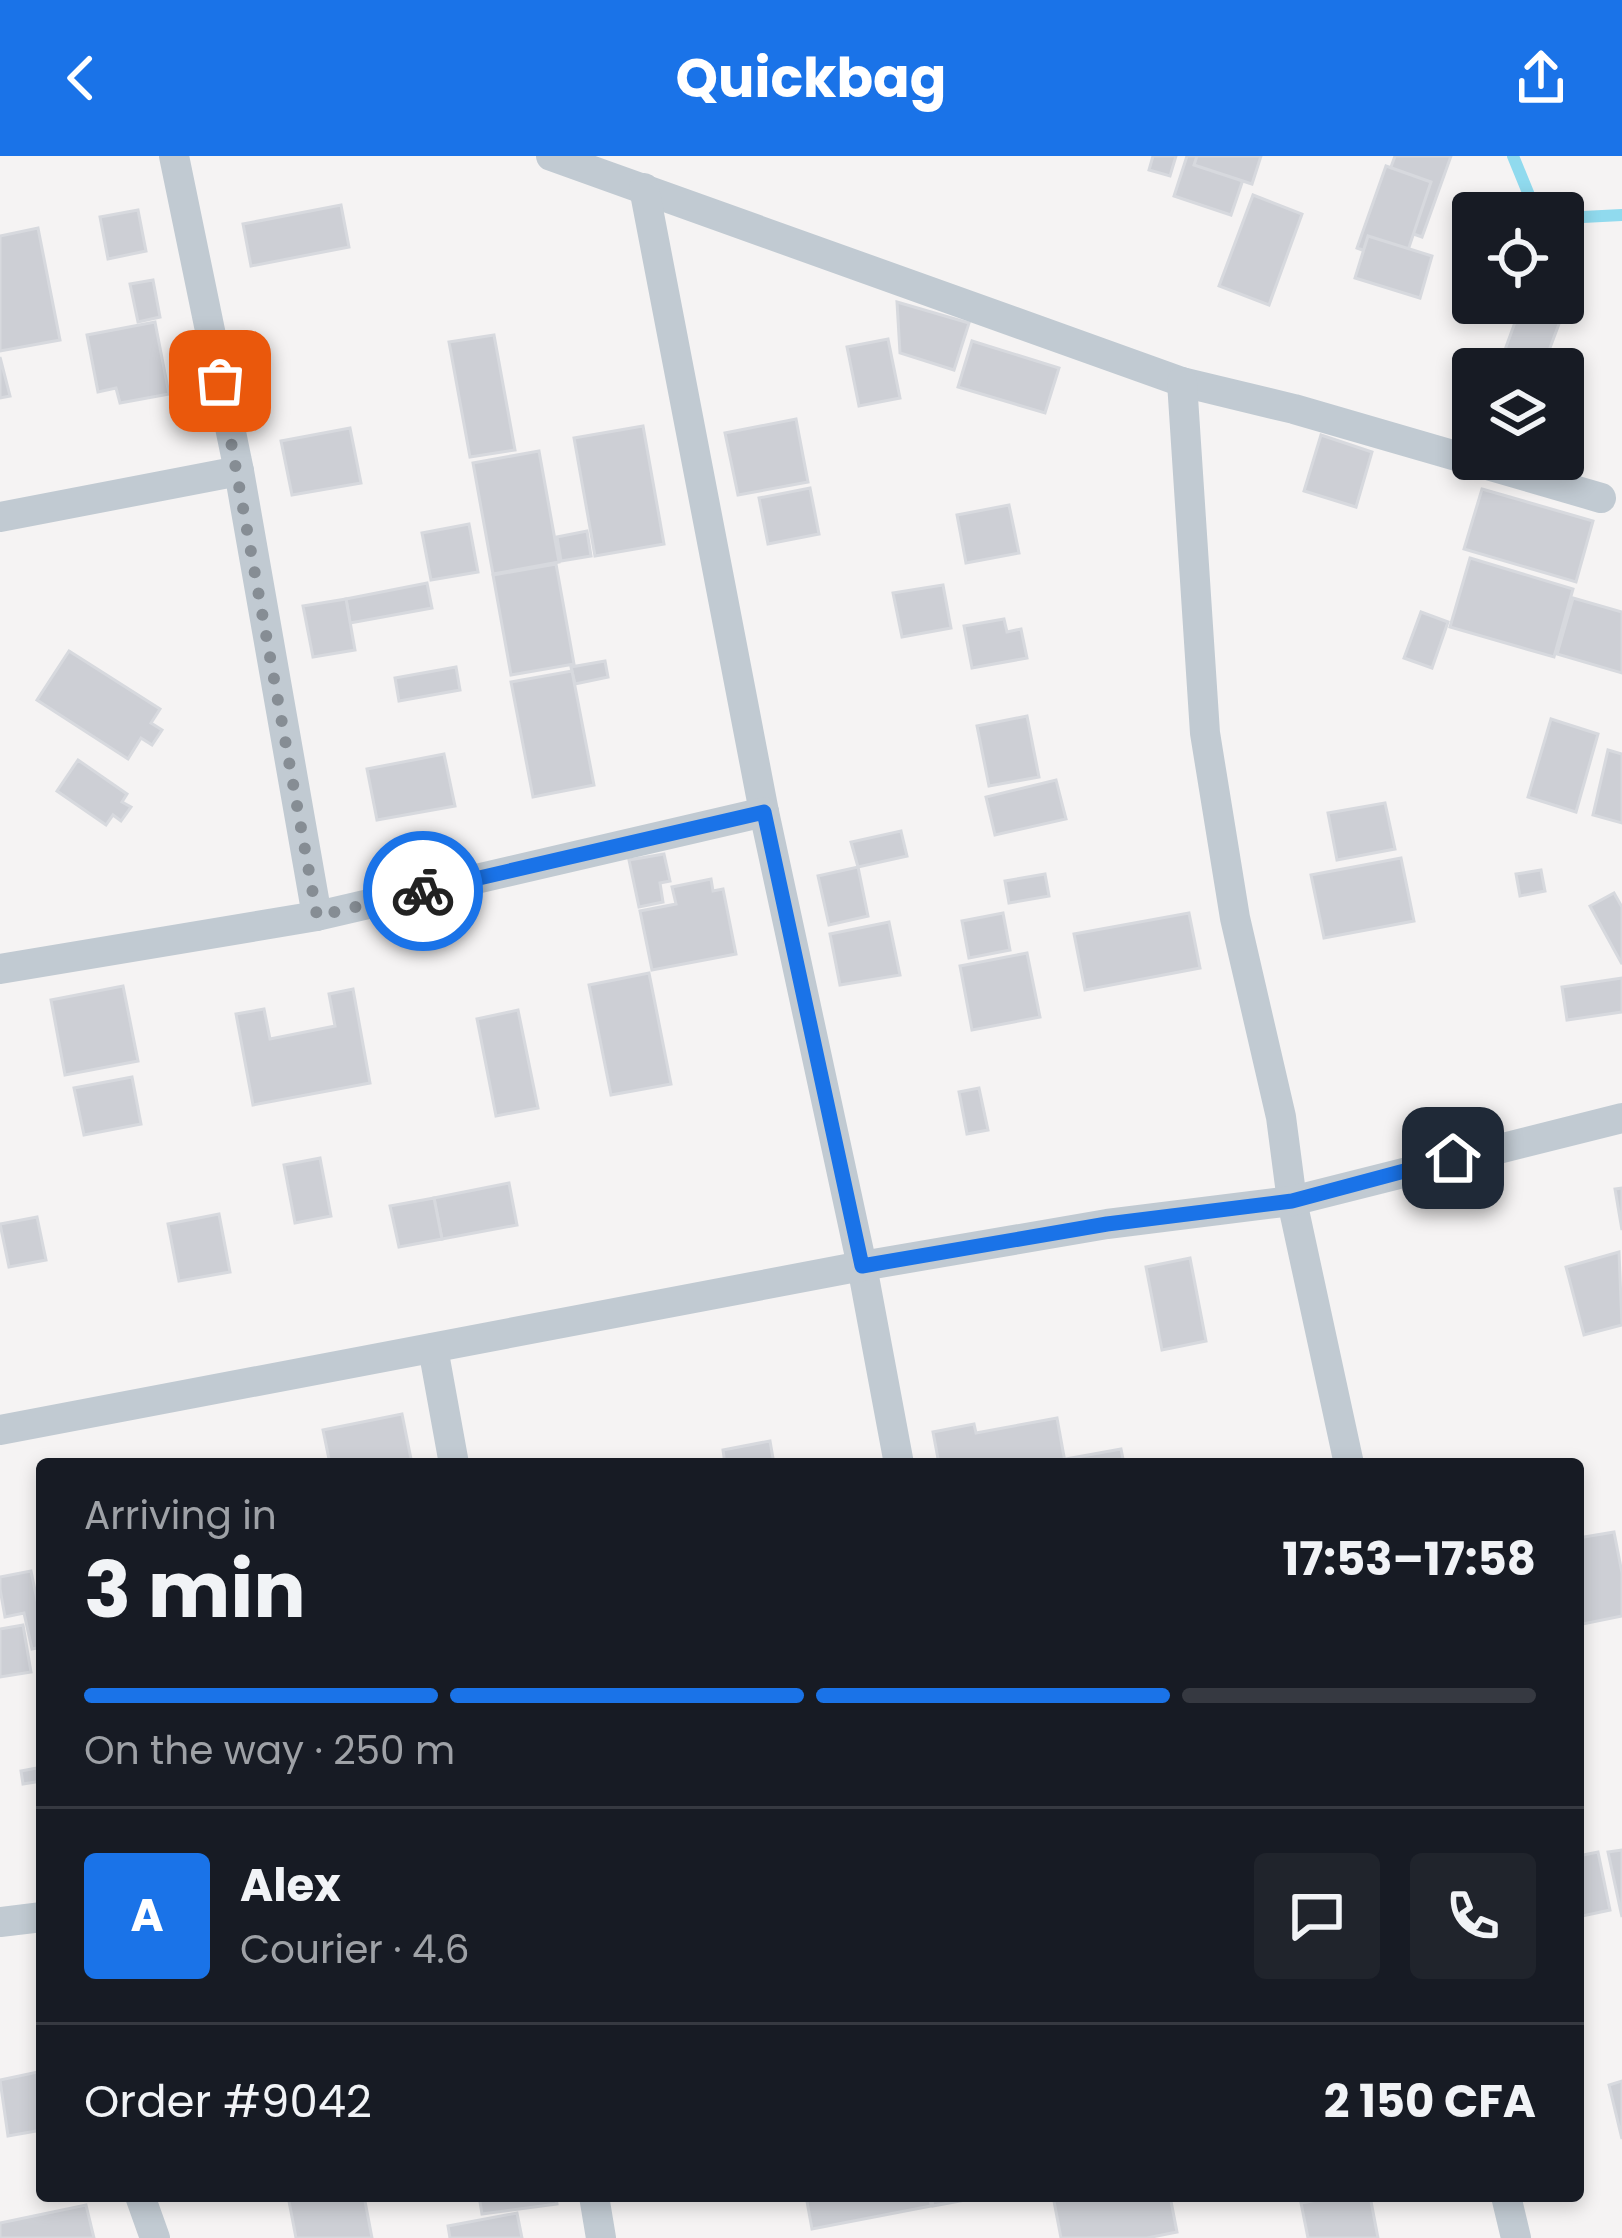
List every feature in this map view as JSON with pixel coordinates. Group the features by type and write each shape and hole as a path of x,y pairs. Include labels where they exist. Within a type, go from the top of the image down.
{"street":[{"path":"174,156 238,471 317,916"},
{"path":"551,156 1182,382 1601,498"},
{"path":"644,188 764,812 862,1266 898,1458"},
{"path":"1182,382 1205,733 1235,918 1281,1117 1292,1201 1348,1458"},
{"path":"0,517 238,471"},
{"path":"0,969 317,916 764,812"},
{"path":"0,1430 862,1266 1107,1224 1292,1201 1622,1118"},
{"path":"433,1348 453,1458"},
{"path":"0,1922 36,1919"},
{"path":"142,2202 155,2238"},
{"path":"595,2202 602,2238"},
{"path":"1508,2202 1516,2238"}],"building":[{"path":"1153,156 1176,156 1170,176 1149,170"},
{"path":"1187,156 1251,156 1231,215 1174,196"},
{"path":"1197,156 1261,156 1252,184 1194,165"},
{"path":"1395,156 1451,156 1422,237 1372,219"},
{"path":"1386,166 1431,182 1403,265 1357,248"},
{"path":"1253,195 1302,214 1269,305 1219,286"},
{"path":"341,205 349,247 251,266 243,224"},
{"path":"138,210 146,251 108,259 100,217"},
{"path":"38,228 60,340 0,351 0,236"},
{"path":"1368,236 1432,256 1420,298 1355,278"},
{"path":"153,280 160,317 138,322 130,284"},
{"path":"897,302 969,323 954,370 900,353"},
{"path":"155,322 169,394 120,403 116,388 98,392 87,335"},
{"path":"1514,324 1559,324 1550,348 1506,348"},
{"path":"494,335 515,450 470,457 449,342"},
{"path":"888,339 900,398 859,406 847,347"},
{"path":"972,341 1059,368 1045,413 958,387"},
{"path":"0,357 10,396 0,398"},
{"path":"796,419 808,482 738,495 725,433"},
{"path":"643,426 664,544 595,556 574,438"},
{"path":"350,428 361,483 292,495 281,441"},
{"path":"1321,435 1372,452 1356,507 1304,491"},
{"path":"539,451 559,562 493,574 473,463"},
{"path":"810,488 819,534 768,544 759,498"},
{"path":"1482,489 1593,521 1576,582 1464,549"},
{"path":"1009,505 1019,553 966,563 957,515"},
{"path":"469,524 478,572 431,580 422,533"},
{"path":"587,531 591,556 561,561 557,537"},
{"path":"1470,558 1573,589 1554,657 1450,627"},
{"path":"556,564 574,664 511,675 493,575"},
{"path":"427,583 432,608 350,623 346,599"},
{"path":"943,585 951,628 902,637 893,593"},
{"path":"1573,598 1622,612 1622,673 1557,654"},
{"path":"346,599 355,650 313,657 303,606"},
{"path":"1421,612 1448,622 1432,668 1404,658"},
{"path":"1004,619 1007,632 1021,629 1027,658 972,668 964,626"},
{"path":"69,651 160,709 151,723 162,730 152,745 141,738 128,759 37,700"},
{"path":"605,661 608,677 575,684 571,667"},
{"path":"456,667 460,690 399,701 395,678"},
{"path":"572,671 594,785 533,797 511,682"},
{"path":"1027,716 1039,777 989,786 977,726"},
{"path":"1551,719 1598,734 1576,812 1528,797"},
{"path":"1608,750 1622,754 1622,823 1593,815"},
{"path":"444,754 455,806 377,820 367,769"},
{"path":"78,760 127,794 122,802 131,807 121,821 113,815 106,825 57,791"},
{"path":"1056,780 1066,819 995,835 986,797"},
{"path":"1385,803 1395,849 1337,860 1328,813"},
{"path":"901,831 907,856 858,867 851,842"},
{"path":"664,854 670,881 660,883 663,902 639,907 629,860"},
{"path":"1401,858 1414,921 1324,938 1311,875"},
{"path":"858,867 868,916 829,925 818,876"},
{"path":"1541,870 1545,891 1520,896 1516,874"},
{"path":"1045,874 1049,896 1009,903 1005,881"},
{"path":"711,879 713,891 723,889 736,954 652,970 640,911 676,904 672,887"},
{"path":"1614,893 1622,907 1622,964 1590,906"},
{"path":"1003,913 1010,950 969,958 962,921"},
{"path":"1189,913 1200,968 1085,990 1074,934"},
{"path":"889,922 900,975 840,985 830,934"},
{"path":"1027,953 1040,1017 972,1030 960,966"},
{"path":"649,973 671,1084 611,1095 589,985"},
{"path":"1622,978 1622,1012 1567,1020 1562,987"},
{"path":"123,986 138,1061 65,1075 51,1000"},
{"path":"353,989 370,1083 253,1105 236,1014 264,1009 270,1039 335,1026 329,994"},
{"path":"518,1010 538,1108 496,1116 477,1019"},
{"path":"132,1077 141,1124 84,1135 74,1088"},
{"path":"979,1088 988,1130 967,1134 959,1092"},
{"path":"320,1158 331,1216 295,1223 284,1165"},
{"path":"509,1183 517,1225 442,1239 434,1198"},
{"path":"1622,1188 1622,1230 1615,1189"},
{"path":"434,1198 442,1239 399,1247 390,1206"},
{"path":"219,1214 230,1272 179,1281 168,1224"},
{"path":"37,1217 46,1260 9,1267 0,1224"},
{"path":"1619,1252 1622,1325 1584,1335 1566,1267"},
{"path":"1190,1258 1206,1341 1162,1350 1146,1267"},
{"path":"402,1414 411,1458 329,1458 323,1430"},
{"path":"1057,1418 1064,1458 938,1458 933,1432 974,1424 976,1433"},
{"path":"770,1441 773,1458 724,1458 723,1450"},
{"path":"1121,1449 1123,1458 1072,1458"},
{"path":"1614,1532 1622,1573 1622,1616 1584,1624 1584,1537"},
{"path":"31,1571 36,1648 32,1649 24,1613 5,1617 0,1577"},
{"path":"23,1625 31,1672 0,1677 0,1629"},
{"path":"36,1768 36,1782 23,1784 21,1771"},
{"path":"1622,1850 1622,1917 1608,1852"},
{"path":"1598,1852 1610,1910 1584,1916 1584,1855"},
{"path":"36,2072 36,2131 8,2136 0,2080"},
{"path":"1622,2081 1622,2139 1609,2085"},
{"path":"289,2202 365,2202 372,2238 296,2238"},
{"path":"480,2202 557,2202 557,2204 482,2214"},
{"path":"807,2202 931,2202 931,2206 812,2229"},
{"path":"1054,2202 1171,2202 1177,2232 1147,2238 1061,2238"},
{"path":"1371,2202 1378,2238 1308,2238 1301,2203"},
{"path":"86,2205 94,2238 0,2238 0,2223"},
{"path":"517,2213 522,2238 450,2238 448,2226"}],"waterway":[{"path":"1513,156 1528,192"},
{"path":"1584,217 1622,215"}],"way so far":[{"path":"220,381 317,916 423,891"}],"route":[{"path":"423,891 764,812 862,1266 1107,1224 1292,1201 1453,1158"}]}
